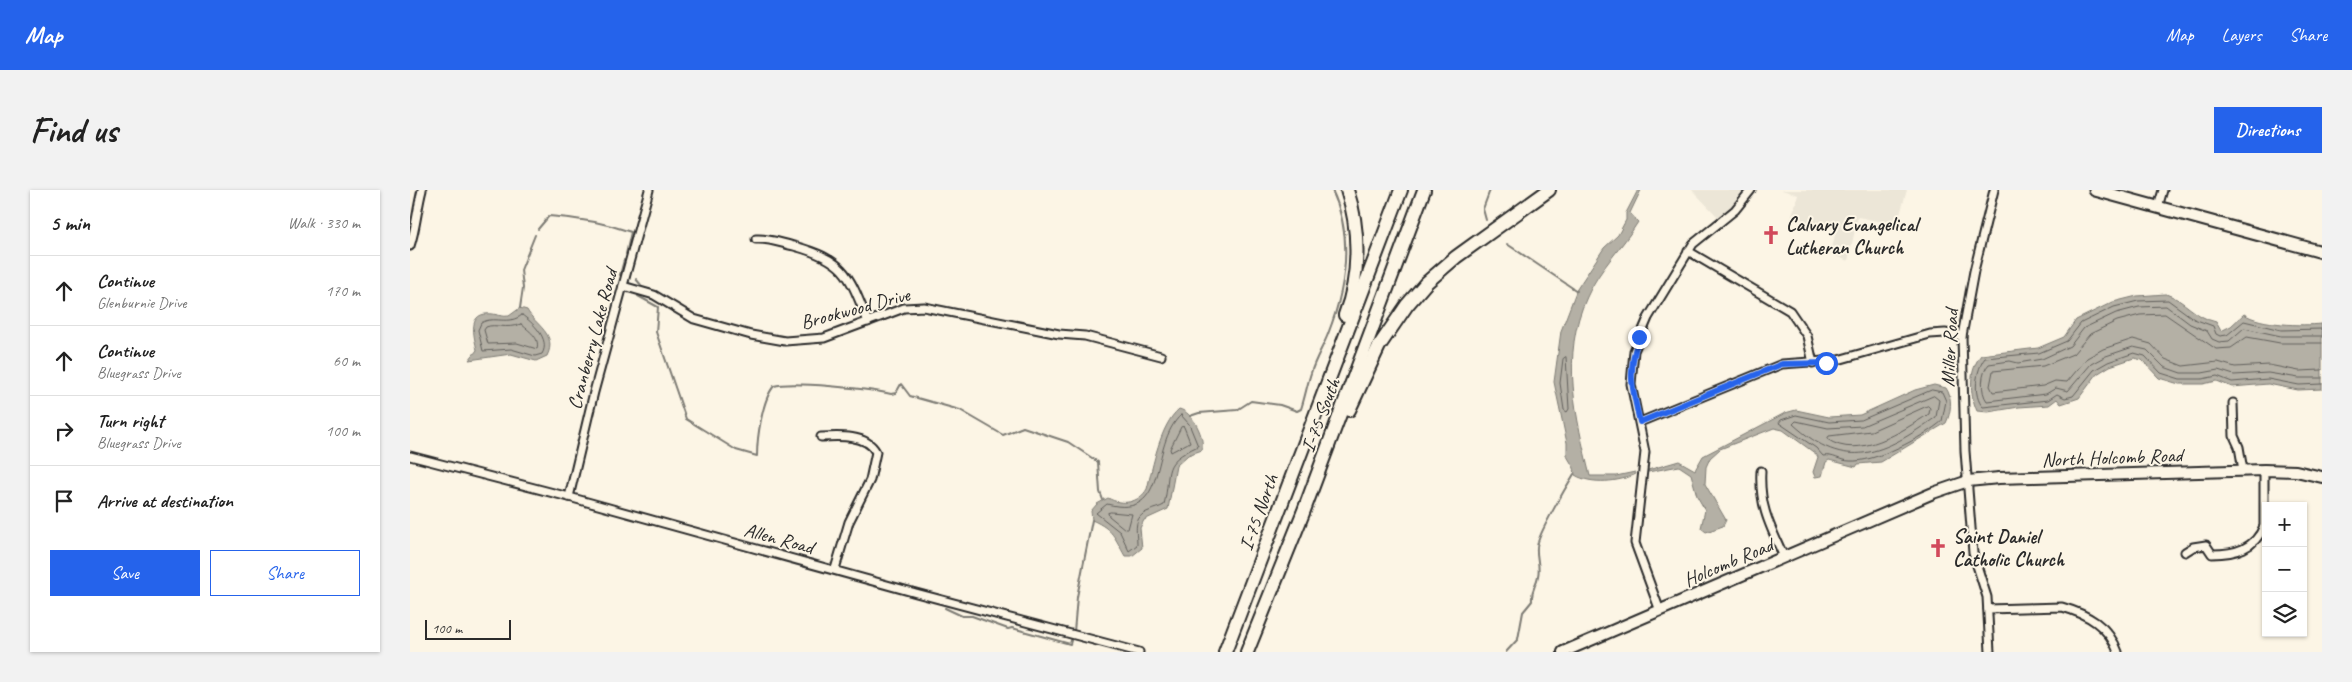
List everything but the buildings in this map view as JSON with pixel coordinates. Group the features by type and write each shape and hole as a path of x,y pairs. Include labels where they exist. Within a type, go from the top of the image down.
{"highway":[{"path":"1315,411 1321,381 1348,308 1355,276 1356,234 1347,190"},
{"name":"I-75 North","path":"1225,652 1315,411 1401,190"},
{"name":"I-75 South","path":"1247,652 1303,513 1424,190"},
{"path":"1303,513 1371,362 1407,305 1438,271 1550,190"}],"main road":[{"path":"2095,190 2322,252"}],"street":[{"path":"410,246 415,233 417,208 422,190"},
{"name":"Cranberry Lake Road","path":"569,497 649,190"},
{"path":"1660,610 1635,543 1644,465 1644,440 1631,384 1634,351 1648,318 1688,251 1699,238 1735,210 1751,190"},
{"name":"Miller Road","path":"1990,652 1985,587 1973,552 1962,336 1968,296 1994,190"},
{"path":"2158,206 2162,190"},
{"path":"756,240 773,240 828,257 846,272 868,322"},
{"path":"1688,251 1790,311 1807,336 1813,363"},
{"name":"Brookwood Drive","path":"623,286 654,295 694,319 779,340 800,341 824,338 904,308 924,307 1059,334 1085,336 1161,356"},
{"path":"1640,422 1782,364 1838,360 1930,334 1945,333 1962,336"},
{"path":"2232,403 2234,436 2239,447 2243,470"},
{"path":"821,437 841,436 861,440 871,445 876,452 870,480 848,522 835,569"},
{"name":"Allen Road","path":"410,456 569,497 835,569 916,593 1139,652"},
{"name":"North Holcomb Road","path":"1906,505 1968,481 2243,470 2296,471 2322,477"},
{"path":"2186,552 2193,546 2206,545 2212,554 2231,554 2245,549 2261,534 2264,526 2264,470"},
{"path":"1761,471 1760,496 1764,515 1784,557"},
{"name":"Holcomb Road","path":"1563,652 1906,505"},
{"path":"1988,609 2062,607 2072,610 2095,620 2110,636 2118,652"}],"shaded area":[{"path":"1692,190 1746,190 1732,208 1719,218"},
{"path":"1782,190 1907,190 1897,225 1858,217 1848,261 1831,254 1836,229 1791,219 1798,195"}],"water":[{"path":"1638,190 1641,190 1630,213 1638,222 1604,268 1587,297 1574,341 1572,364 1576,409 1590,476 1616,476 1635,472 1636,474 1622,479 1606,481 1589,480 1575,475 1574,468 1567,456 1567,443 1554,382 1561,331 1577,289 1604,248 1618,235 1626,220 1626,213"},
{"path":"2166,294 2179,300 2208,320 2216,322 2221,331 2231,326 2244,314 2270,323 2293,325 2322,324 2322,389 2298,390 2268,384 2232,387 2217,381 2203,384 2179,384 2159,378 2142,360 2134,358 2110,366 2097,374 2079,398 2061,404 2057,399 2049,405 1988,412 1977,411 1973,397 1972,375 1981,355 2038,348 2064,337 2076,320 2113,302 2137,296"},
{"path":"520,308 527,310 548,336 550,348 547,356 536,361 511,354 469,360 477,350 474,338 475,320 484,314 509,316"},
{"path":"1934,385 1946,388 1950,396 1950,410 1946,423 1881,462 1858,464 1856,467 1829,460 1826,462 1822,476 1815,477 1813,472 1818,457 1816,454 1783,430 1774,428 1720,449 1710,458 1706,467 1705,484 1726,520 1723,526 1706,532 1701,528 1705,510 1697,496 1691,474 1679,466 1648,472 1648,470 1679,461 1695,470 1703,456 1785,413 1796,410 1829,417 1860,415 1915,390"},
{"path":"1179,409 1189,415 1197,426 1202,439 1202,450 1188,455 1176,466 1168,509 1144,520 1140,528 1142,548 1132,556 1125,556 1116,539 1109,531 1092,520 1091,511 1097,504 1108,498 1119,502 1130,502 1144,494 1162,435 1172,416"}],"waterway":[{"path":"1190,416 1199,413 1237,410 1251,401 1280,405 1297,411 1301,409 1313,368 1334,317 1343,281 1345,262 1343,226 1332,190"},
{"path":"1486,220 1483,209 1490,190"},
{"path":"538,229 549,216 600,223 631,232 626,254"},
{"path":"520,308 523,288 521,270 535,235"},
{"path":"1507,244 1577,291"},
{"path":"620,275 624,260"},
{"path":"636,279 641,285"},
{"path":"638,296 658,307 656,332 686,419 736,450 757,456 763,410 774,386 797,384 832,386 891,394 896,393 901,384 910,396 960,410 1003,435 1023,427 1068,442 1098,462 1100,492 1103,500"},
{"path":"1506,652 1518,639 1523,612 1532,601 1532,593 1539,572 1537,546 1540,536 1574,474"},
{"path":"1074,632 1077,597 1092,520"},
{"path":"945,608 962,616 972,616 1008,629 1012,628 1070,644 1072,637"}],"place":[{"name":"Calvary Evangelical Lutheran Church","path":"1771,235"},
{"name":"Saint Daniel Catholic Church","path":"1938,548"}],"route":[{"path":"1639,337 1634,351 1631,384 1640,422 1782,364 1826,363"}]}
